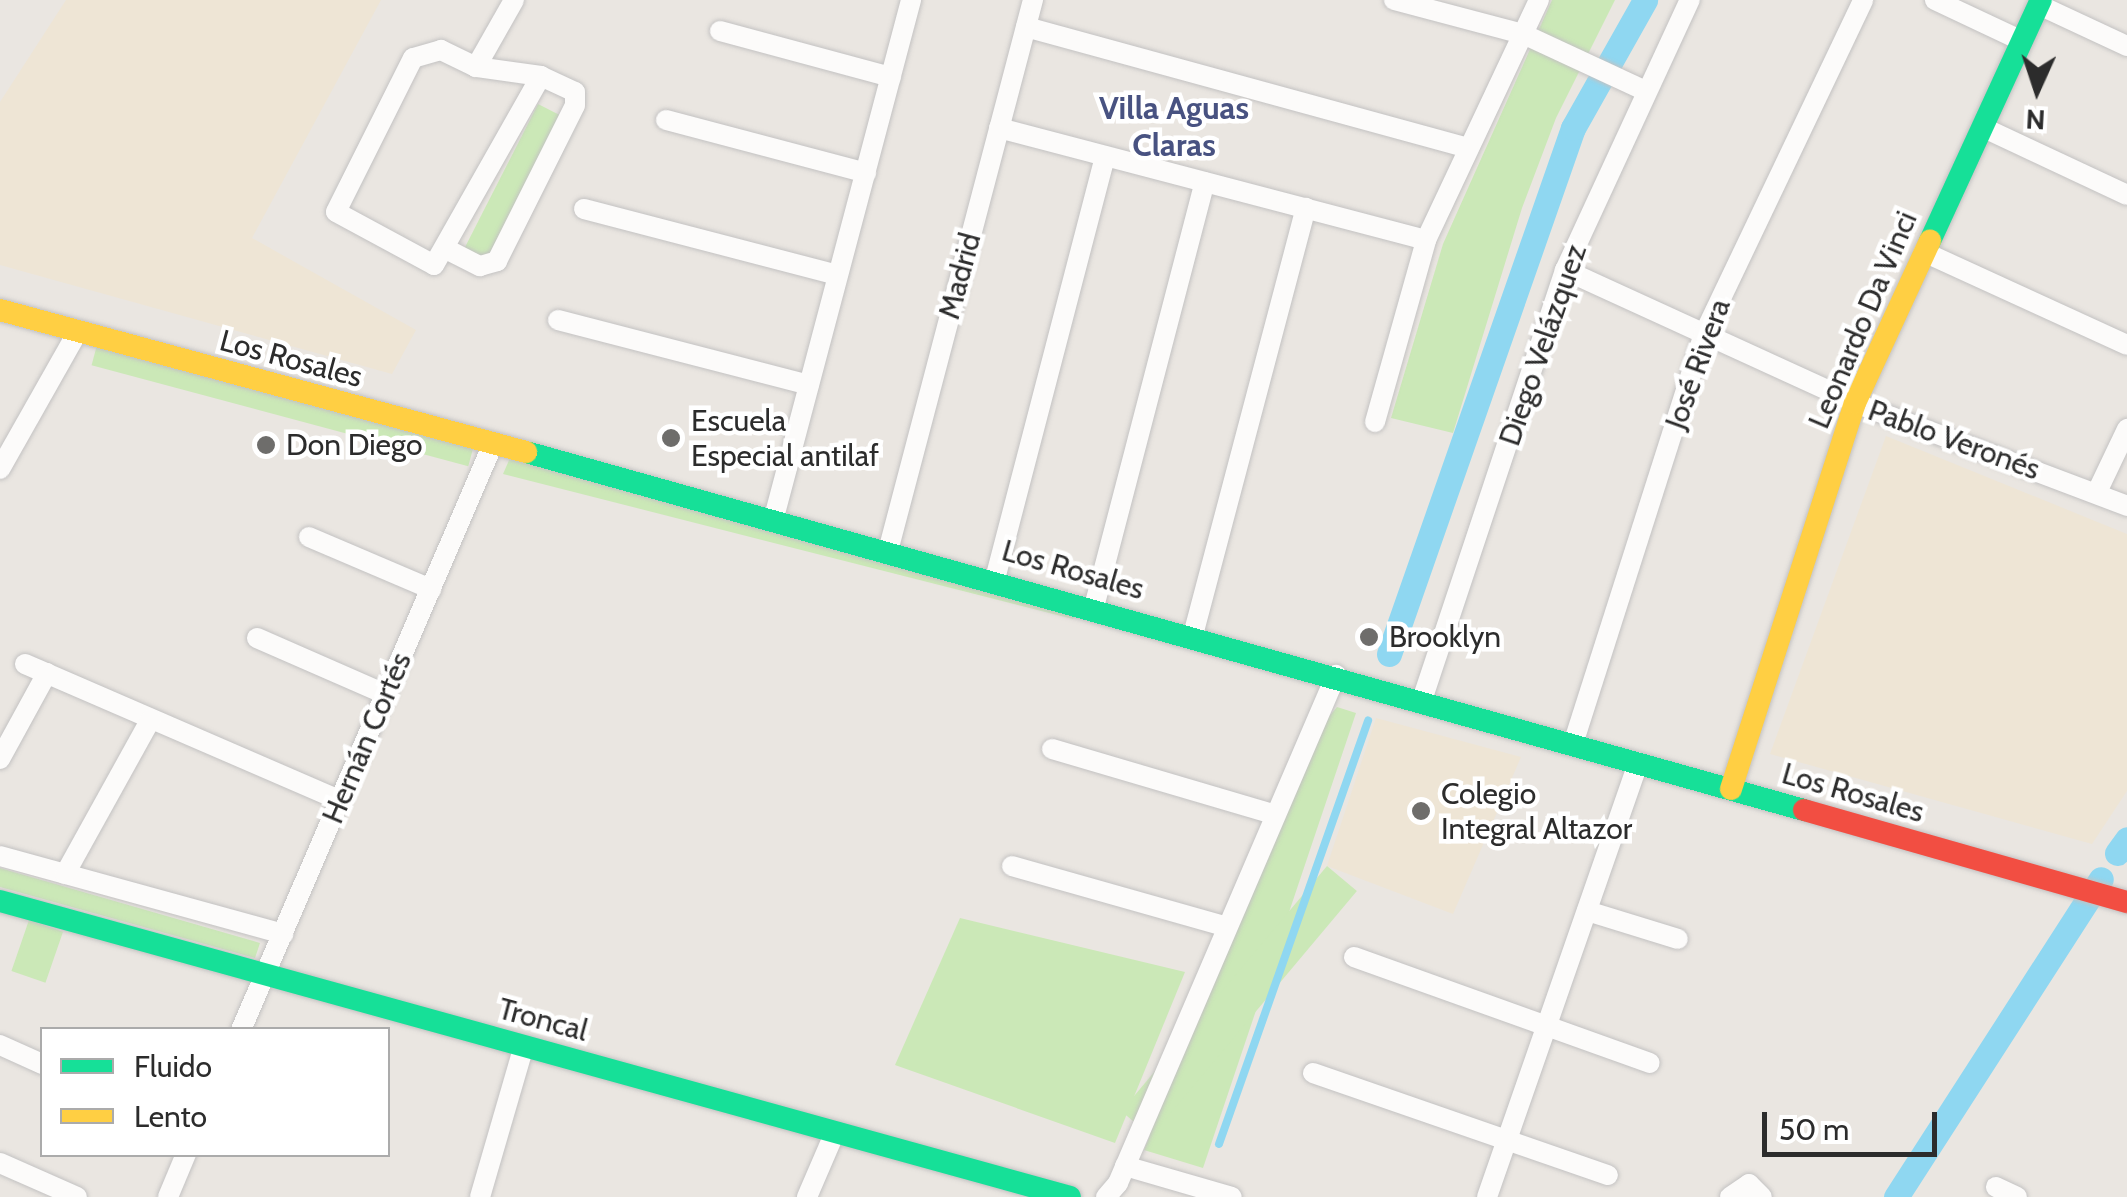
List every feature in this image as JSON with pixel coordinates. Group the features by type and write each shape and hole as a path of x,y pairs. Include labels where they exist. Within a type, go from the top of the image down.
{"street":[{"path":"476,67 514,0"},
{"path":"774,521 911,0"},
{"name":"Madrid","path":"888,551 1033,0"},
{"path":"1394,0 1523,34 1637,87"},
{"path":"1375,422 1426,240 1539,0"},
{"name":"Diego Velázquez","path":"1422,700 1565,270 1637,87 1690,0"},
{"name":"José Rivera","path":"1573,744 1704,334 1863,0"},
{"path":"1935,0 2022,40"},
{"path":"2040,2 2127,46"},
{"name":"Leonardo Da Vinci","path":"1731,789 1855,403 2040,2"},
{"path":"1026,27 1469,148"},
{"path":"720,31 891,77"},
{"path":"448,250 480,266 497,261 575,105 569,85 542,76 476,67 441,50 424,51 413,58 336,212 434,265 448,250 542,76"},
{"path":"666,120 866,172"},
{"path":"1982,127 2127,195"},
{"path":"999,128 1426,240"},
{"path":"995,580 1105,156"},
{"path":"1094,608 1205,182"},
{"path":"584,208 838,276"},
{"path":"1193,635 1306,208"},
{"path":"1924,252 2127,345"},
{"name":"Pablo Veronés","path":"1565,270 1855,403 2127,506"},
{"name":"Los Rosales","path":"0,310 1193,635 2120,900"},
{"path":"558,320 810,385"},
{"path":"0,470 78,331"},
{"path":"2097,492 2127,429"},
{"name":"Hernán Cortés","path":"242,1027 492,446"},
{"path":"309,537 431,590"},
{"path":"257,638 385,694"},
{"path":"25,664 339,800"},
{"path":"0,759 47,673"},
{"path":"1108,1197 1125,1166 1224,926 1336,675"},
{"path":"65,874 151,719"},
{"path":"1052,749 1274,814"},
{"path":"1486,1197 1638,763"},
{"path":"0,856 283,934"},
{"path":"1012,866 1224,926"},
{"name":"Troncal","path":"3,909 265,976 835,1132 991,1187 1070,1197"},
{"path":"1587,911 1678,938"},
{"path":"1354,957 1650,1063"},
{"path":"0,1045 40,1063"},
{"path":"480,1197 524,1046"},
{"path":"1313,1073 1608,1175"},
{"path":"807,1197 835,1132"},
{"path":"168,1197 185,1157"},
{"path":"0,1163 77,1197"},
{"path":"1125,1166 1232,1197"},
{"path":"1730,1197 1749,1184 1762,1197"},
{"path":"1996,1187 2017,1197"}],"shaded area":[{"path":"66,0 381,0 252,238 416,330 392,374 0,265 0,102"},
{"path":"1886,436 2127,534 2127,791 2092,844 1770,754"},
{"name":"Colegio Integral Altazor","path":"1376,718 1521,757 1453,914 1327,866"}],"green space":[{"path":"1552,0 1615,0 1556,118 1522,208 1453,433 1391,418 1443,244"},
{"path":"538,104 562,116 489,261 464,248"},
{"path":"97,345 474,446 468,466 92,365"},
{"path":"510,458 1077,610 1073,619 503,474"},
{"path":"1337,707 1356,713 1203,1168 1144,1150 1317,731"},
{"path":"1327,866 1357,891 1151,1136 1121,1111"},
{"path":"0,868 260,943 255,958 0,887"},
{"path":"960,918 1185,972 1115,1143 895,1065"},
{"path":"29,920 63,932 45,983 11,971"}],"waterway":[{"path":"1389,654 1573,128 1645,0"},
{"path":"1219,1144 1368,720"},
{"path":"2117,853 2127,839"},
{"path":"1896,1197 2101,879"}],"traffic: fast":[{"path":"1930,241 2041,0"},
{"path":"526,452 1804,810"},
{"path":"0,901 1070,1197"}],"traffic: slow":[{"path":"1731,789 1855,403 1930,241"},
{"path":"0,310 526,452"}],"traffic: jam":[{"path":"1804,810 2127,902"}],"place":[{"name":"Escuela Especial antilaf","path":"671,438"},
{"name":"Don Diego","path":"266,445"},
{"name":"Brooklyn","path":"1369,637"},
{"name":"Colegio Integral Altazor","path":"1421,811"}],"district":[{"name":"Villa Aguas Claras","path":"1174,128"}]}
